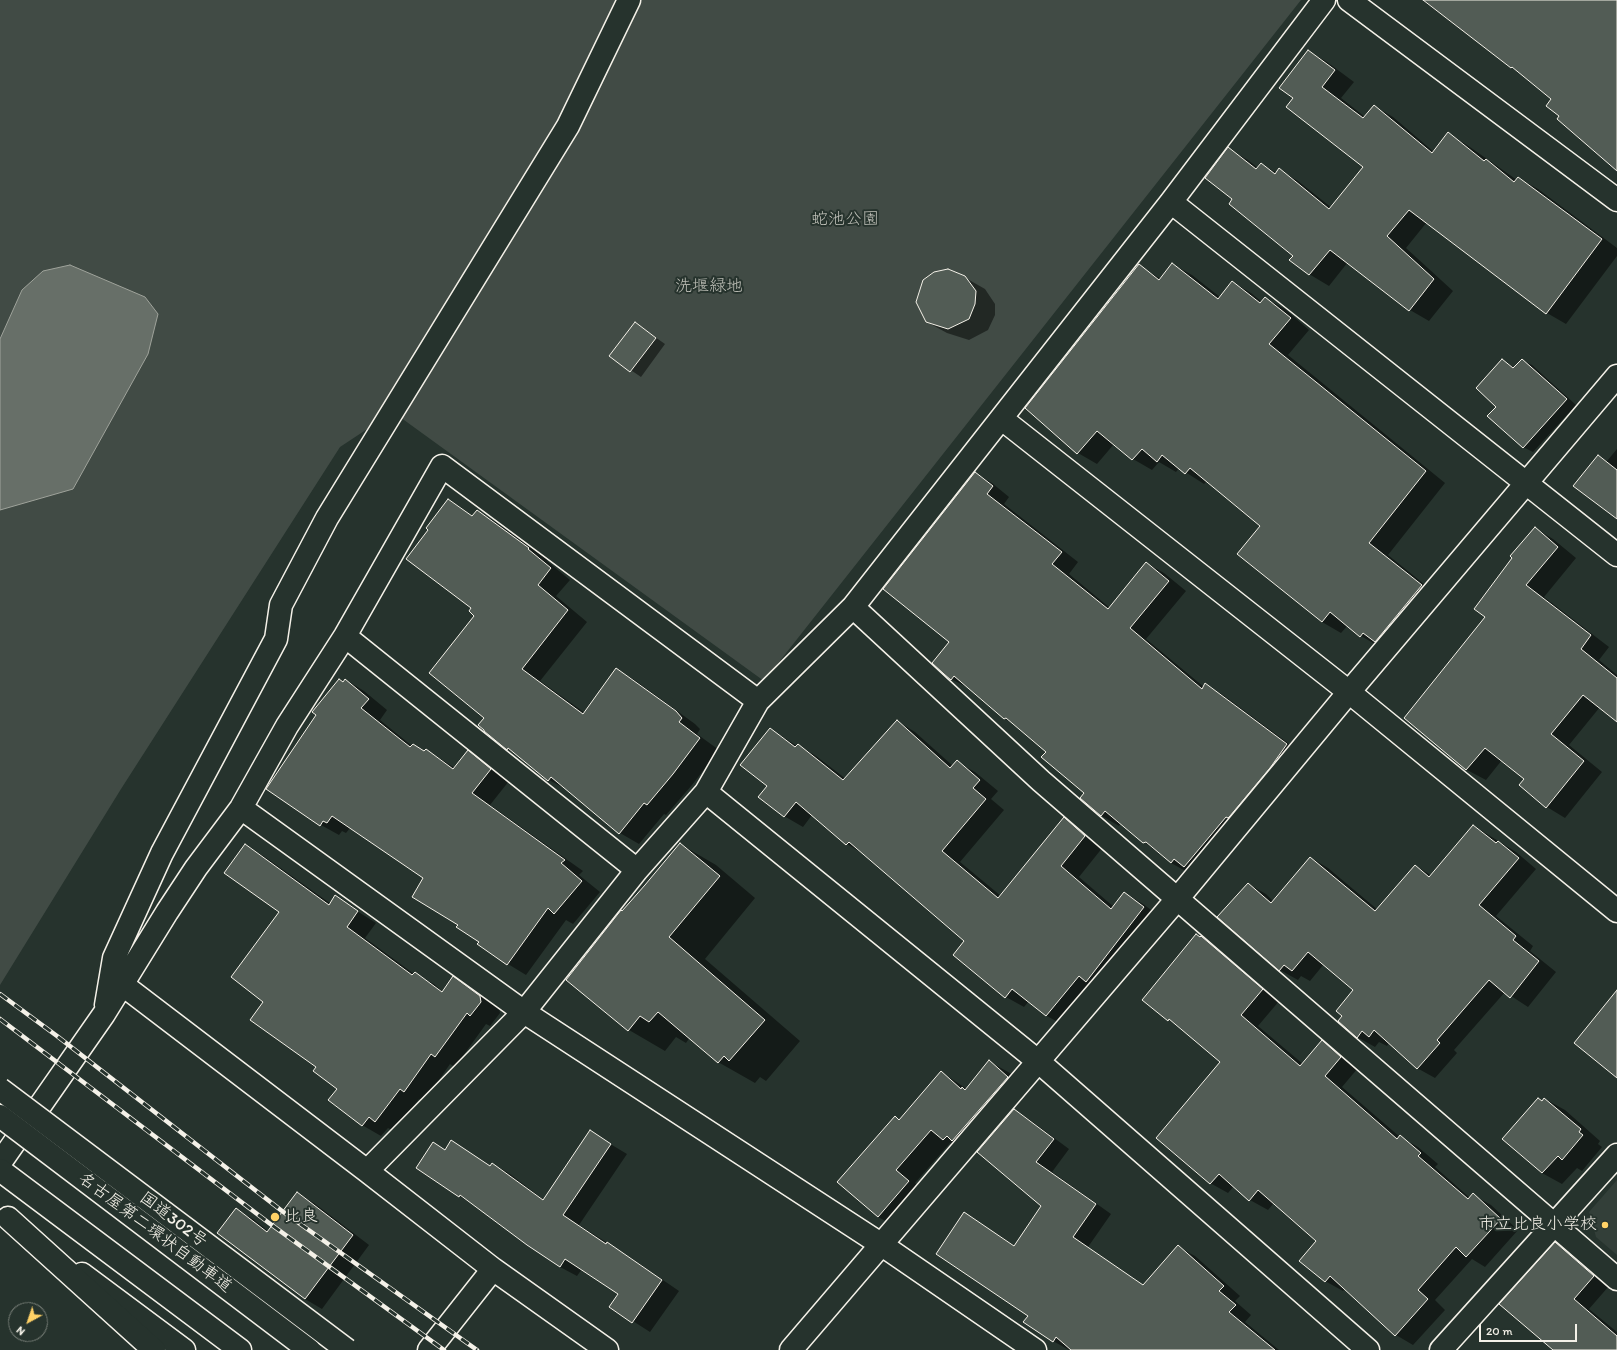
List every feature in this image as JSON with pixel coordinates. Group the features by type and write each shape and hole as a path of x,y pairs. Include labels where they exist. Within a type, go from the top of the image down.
{"main road":[{"path":"104,1014 114,958 162,853 276,639 281,604 327,518 568,126 629,0"},
{"path":"367,1171 524,1012 637,870 706,792 758,701 853,607 1171,202 1324,0"},
{"path":"1349,0 1617,200"},
{"path":"1171,202 1617,555"},
{"path":"791,1350 1039,1062 1178,898 1349,692 1527,484 1617,376"},
{"path":"1002,419 1349,692 1617,911"},
{"path":"0,1163 104,1014 196,868 241,808 287,726 345,636 442,466 758,701"},
{"path":"853,607 1041,781 1617,1279"},
{"path":"345,636 637,870"},
{"path":"706,792 1039,1062 1368,1350"},
{"path":"241,808 524,1012 882,1245 1035,1350"},
{"path":"123,985 493,1269 607,1350"},
{"name":"国道302号","path":"0,1089 347,1350"},
{"name":"名古屋第二環状自動車道","path":"0,1113 8,1122 309,1350"},
{"path":"1441,1350 1617,1155"},
{"path":"0,1170 240,1350"},
{"path":"4,1215 154,1350"},
{"path":"4,1215 184,1350"},
{"path":"429,1350 493,1269"}],"shaded area":[{"path":"70,265 145,297 158,314 148,354 73,489 0,510 0,339 22,290 43,271"},
{"name":"市立比良小学校","path":"1617,1180 1617,1255 1596,1237 1589,1212"}],"green space":[{"name":"洗堰緑地","path":"0,0 1301,0 764,681 393,412 340,447 121,789 0,985"}],"building":[{"path":"1423,0 1617,0 1617,171 1557,119 1559,116 1546,106 1551,99 1512,67 1511,68"},
{"path":"1308,50 1335,70 1322,87 1363,118 1374,105 1432,153 1448,132 1484,161 1486,159 1514,182 1518,177 1602,239 1546,314 1409,210 1387,236 1434,279 1409,311 1330,250 1309,275 1289,260 1293,256 1229,204 1232,199 1205,178 1228,147 1256,169 1261,163 1275,174 1279,168 1329,209 1363,167 1286,107 1293,98 1279,88"},
{"path":"1172,263 1218,299 1232,281 1260,303 1265,297 1291,318 1269,344 1426,471 1369,543 1422,585 1375,642 1363,633 1360,637 1330,612 1322,622 1237,554 1260,526 1190,468 1185,474 1162,455 1157,462 1142,449 1132,460 1097,431 1077,454 1025,408 1139,264 1159,280"},
{"path":"948,269 965,276 976,291 975,304 969,319 948,329 926,322 916,302 923,280 934,272"},
{"path":"635,322 656,338 630,372 609,356"},
{"path":"1502,359 1513,368 1522,359 1567,399 1523,448 1487,416 1496,407 1476,388"},
{"path":"1598,455 1617,470 1617,519 1573,486"},
{"path":"975,472 993,486 987,494 1062,552 1052,564 1108,609 1146,562 1169,581 1130,628 1202,689 1205,683 1287,744 1270,768 1230,816 1228,818 1226,817 1184,867 1174,859 1171,863 1146,842 1143,843 1105,811 1101,816 1080,798 1084,793 1041,757 1046,752 1006,718 1004,719 954,676 951,680 932,663 949,642 883,589"},
{"path":"448,499 472,516 477,510 529,548 528,549 551,568 538,585 568,610 522,669 583,714 616,668 676,711 682,718 679,722 700,738 647,805 644,803 619,834 551,777 548,781 508,748 507,750 484,731 478,725 484,718 429,673 474,616 469,611 471,608 406,559 428,530 426,528"},
{"path":"1535,527 1558,547 1526,585 1591,635 1581,649 1617,678 1617,722 1583,695 1551,734 1584,761 1546,808 1519,785 1524,779 1485,748 1466,770 1404,718 1485,617 1474,609 1512,558 1510,556"},
{"path":"339,679 343,682 345,679 369,699 361,708 410,747 413,744 424,751 426,749 453,769 468,750 491,769 472,793 565,860 561,863 582,881 554,914 548,908 507,965 477,944 479,942 456,927 458,925 412,897 423,878 332,816 327,823 323,821 320,826 266,789 316,715 312,712"},
{"path":"897,720 950,768 957,760 980,780 973,788 986,799 942,851 998,898 1064,817 1085,836 1061,866 1111,909 1124,892 1144,907 1086,982 1079,976 1046,1016 1012,989 1005,998 953,955 964,941 849,842 846,845 796,802 784,817 758,797 767,786 740,765 770,728 795,747 798,744 843,780"},
{"path":"1473,825 1496,843 1498,841 1519,858 1479,905 1516,936 1513,940 1539,961 1510,998 1489,980 1437,1040 1440,1043 1417,1069 1374,1030 1369,1037 1362,1031 1357,1038 1338,1021 1342,1016 1336,1011 1353,990 1308,952 1292,971 1284,965 1279,971 1217,917 1248,883 1271,903 1310,857 1375,911 1415,865 1429,877"},
{"path":"680,843 720,876 669,937 765,1020 729,1061 724,1056 718,1063 658,1012 649,1022 640,1016 628,1031 566,980 621,910 622,911 645,885"},
{"path":"245,844 329,905 335,895 358,911 347,927 412,975 415,972 442,992 453,976 480,996 481,1002 470,1016 467,1013 435,1057 431,1054 404,1092 400,1089 375,1122 369,1117 362,1126 328,1100 337,1089 313,1071 316,1067 250,1020 263,1002 231,977 279,912 224,873"},
{"path":"1196,934 1200,937 1201,936 1263,989 1241,1015 1300,1066 1322,1040 1341,1057 1325,1076 1397,1139 1400,1135 1421,1153 1418,1156 1468,1199 1473,1193 1501,1219 1466,1257 1456,1247 1418,1290 1428,1299 1395,1336 1330,1276 1325,1282 1299,1261 1316,1241 1258,1190 1249,1201 1219,1174 1210,1184 1156,1138 1220,1062 1169,1019 1168,1021 1142,1000"},
{"path":"1617,990 1617,1078 1574,1043"},
{"path":"989,1060 1008,1077 952,1141 947,1136 943,1140 931,1130 896,1170 909,1181 878,1217 837,1182 895,1116 899,1120 941,1071 961,1089 962,1087 965,1090"},
{"path":"1538,1098 1542,1101 1544,1098 1581,1129 1579,1132 1583,1135 1562,1160 1558,1156 1542,1173 1502,1139"},
{"path":"1014,1109 1054,1139 1036,1162 1096,1204 1073,1237 1143,1285 1178,1245 1224,1286 1219,1291 1236,1305 1229,1312 1275,1350 1071,1350 1056,1337 1053,1342 1023,1322 1028,1316 936,1254 964,1212 1014,1246 1041,1206 977,1152"},
{"path":"590,1130 611,1144 563,1215 606,1244 607,1242 662,1280 632,1323 609,1307 618,1294 565,1259 560,1267 527,1245 460,1195 459,1197 416,1168 433,1142 445,1150 451,1140 490,1166 492,1163 543,1200"},
{"path":"297,1192 353,1235 305,1299 217,1233 236,1208 267,1232"},
{"path":"1555,1242 1594,1276 1574,1299 1617,1336 1617,1350 1553,1350 1499,1304"}],"railway":[{"path":"0,994 57,1036 282,1211 477,1350"},
{"path":"0,1019 269,1223 444,1350"}],"place":[{"name":"比良","path":"275,1217"},
{"name":"市立比良小学校","path":"1605,1225"}],"park label":[{"name":"蛇池公園","path":"845,220"}]}
